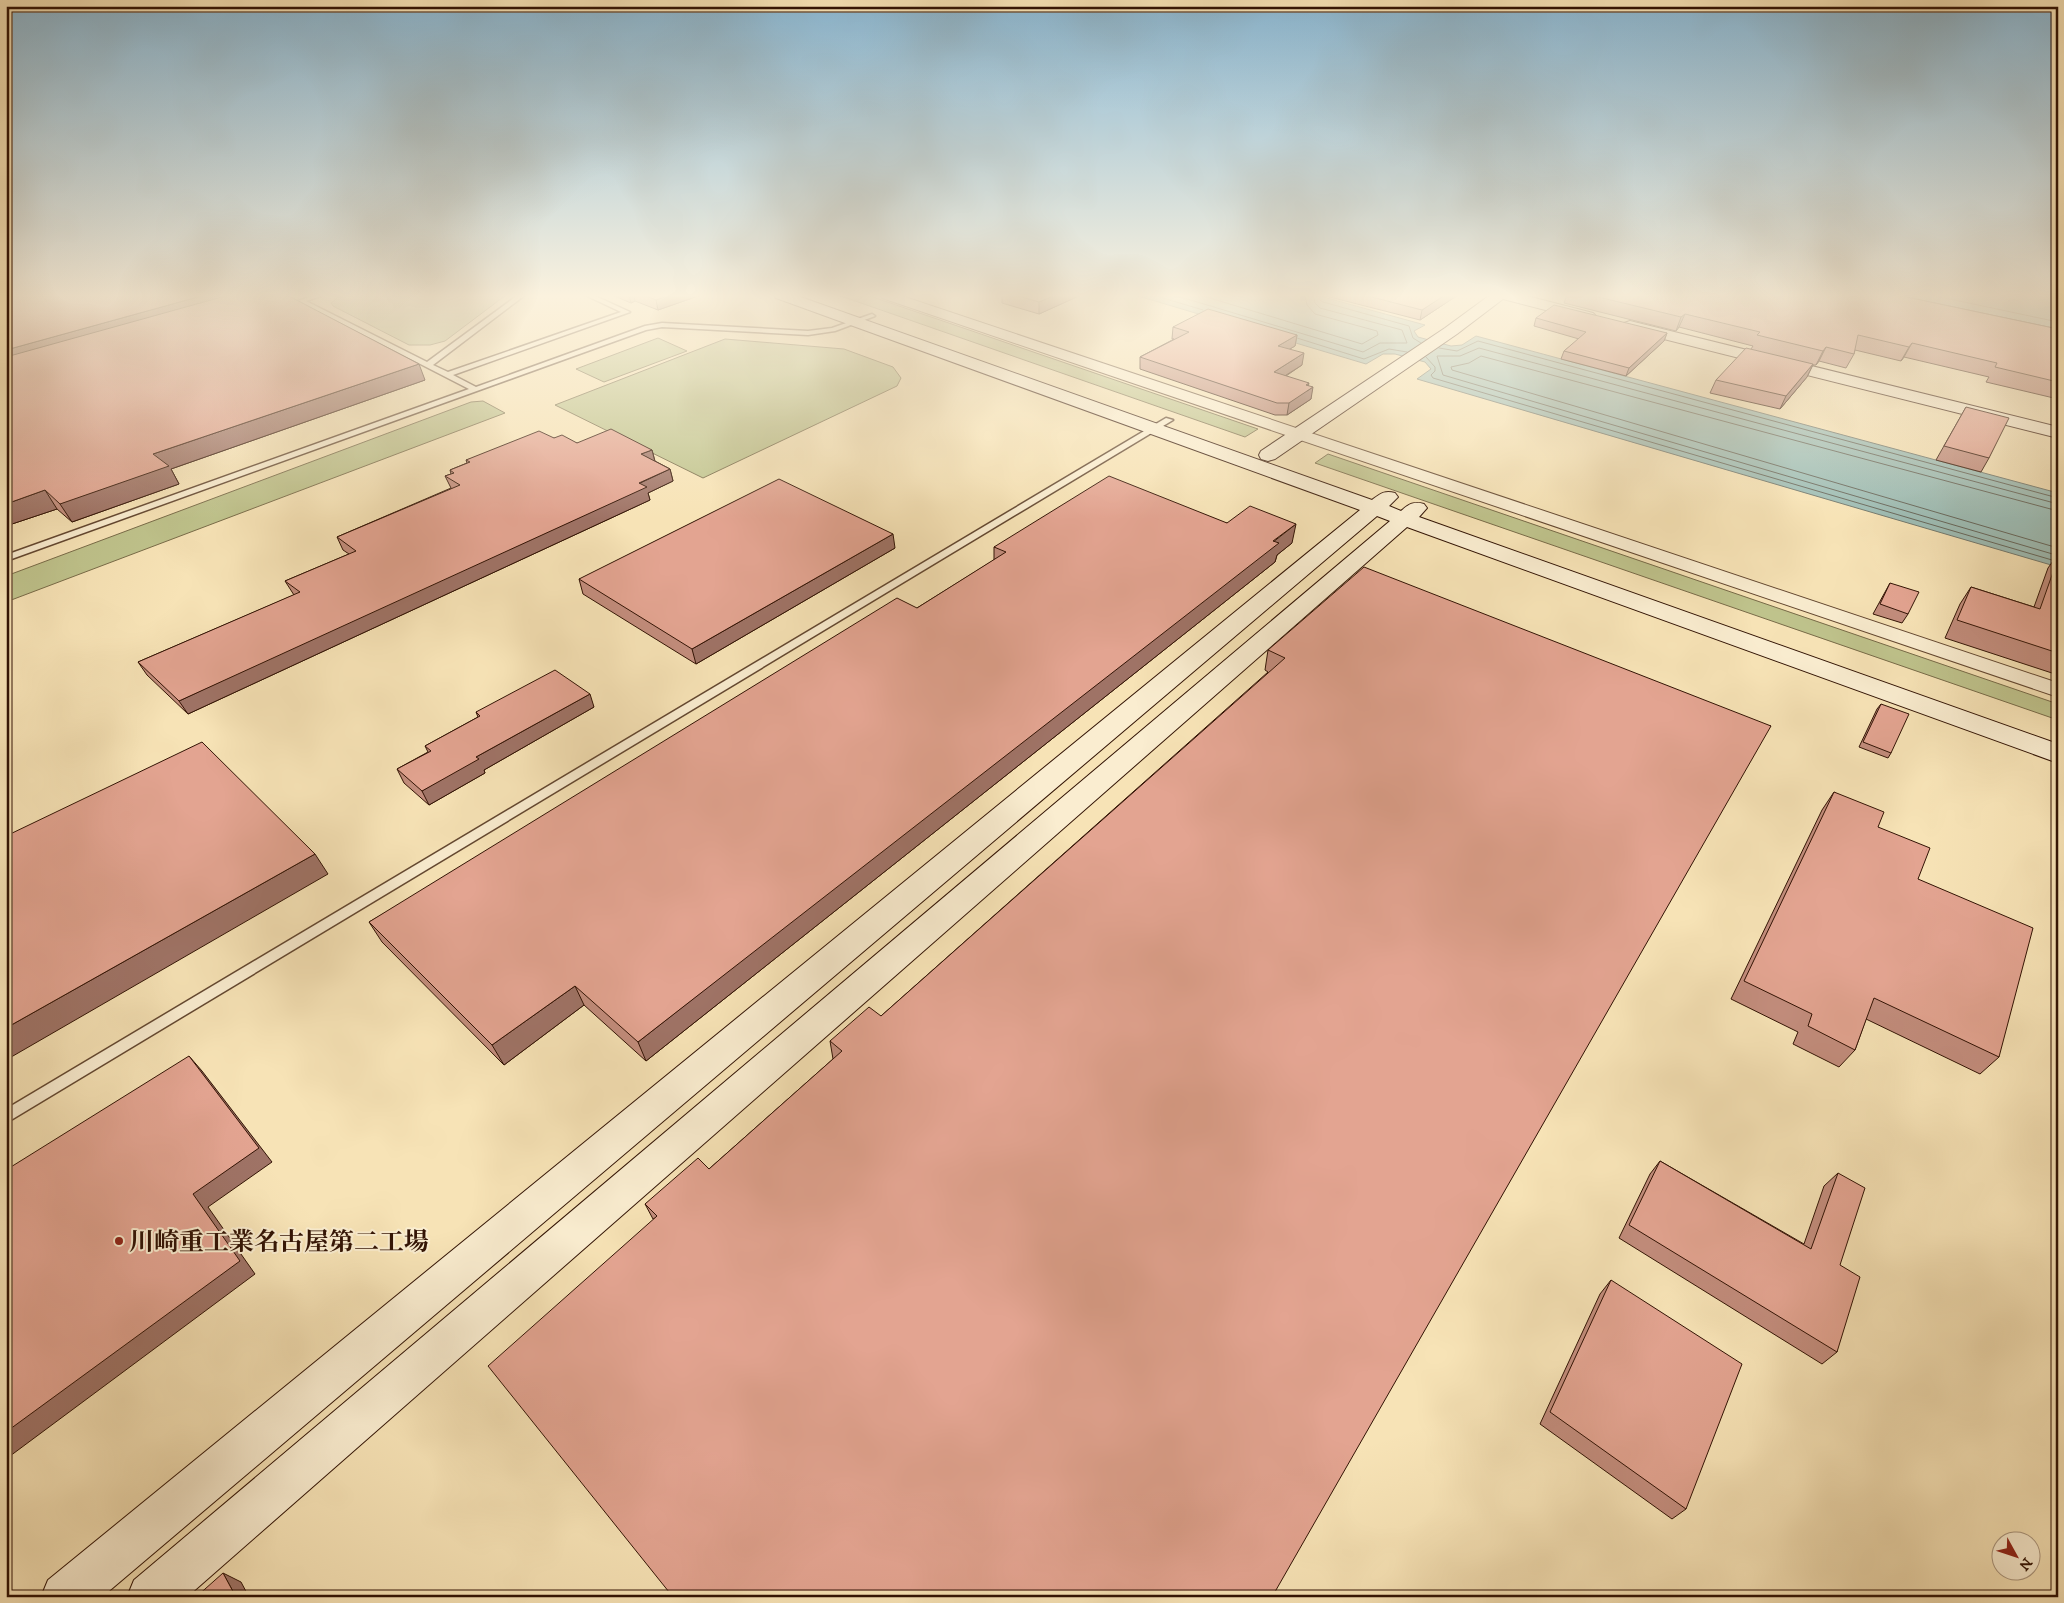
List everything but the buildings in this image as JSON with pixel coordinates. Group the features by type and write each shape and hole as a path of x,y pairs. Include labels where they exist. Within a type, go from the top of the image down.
{"street":[{"path":"1008,370 1396,508 2058,754"},
{"path":"1109,370 2058,690"},
{"path":"1268,455 1394,370"},
{"path":"1803,370 2058,433"},
{"path":"1162,424 1268,455 1396,508 2039,727"},
{"path":"65,1597 1396,508"},
{"path":"151,1597 1396,508"}],"lane":[{"path":"437,370 475,389"},
{"path":"447,375 462,370"},
{"path":"6,558 529,370"},
{"path":"6,1117 1162,424"}],"green space":[{"path":"578,370 637,370 604,382"},
{"path":"646,370 895,370 901,378 897,386 703,478 555,405"},
{"path":"1052,370 1085,370 1258,429 1245,437"},
{"path":"483,401 505,413 6,602 6,576 471,402"},
{"path":"1328,454 2058,704 2058,720 1315,463"}],"water":[{"path":"1430,370 1601,370 2058,493 2058,567 1417,379"}],"place":[{"name":"川崎重工業名古屋第二工場","path":"119,1241"}]}
